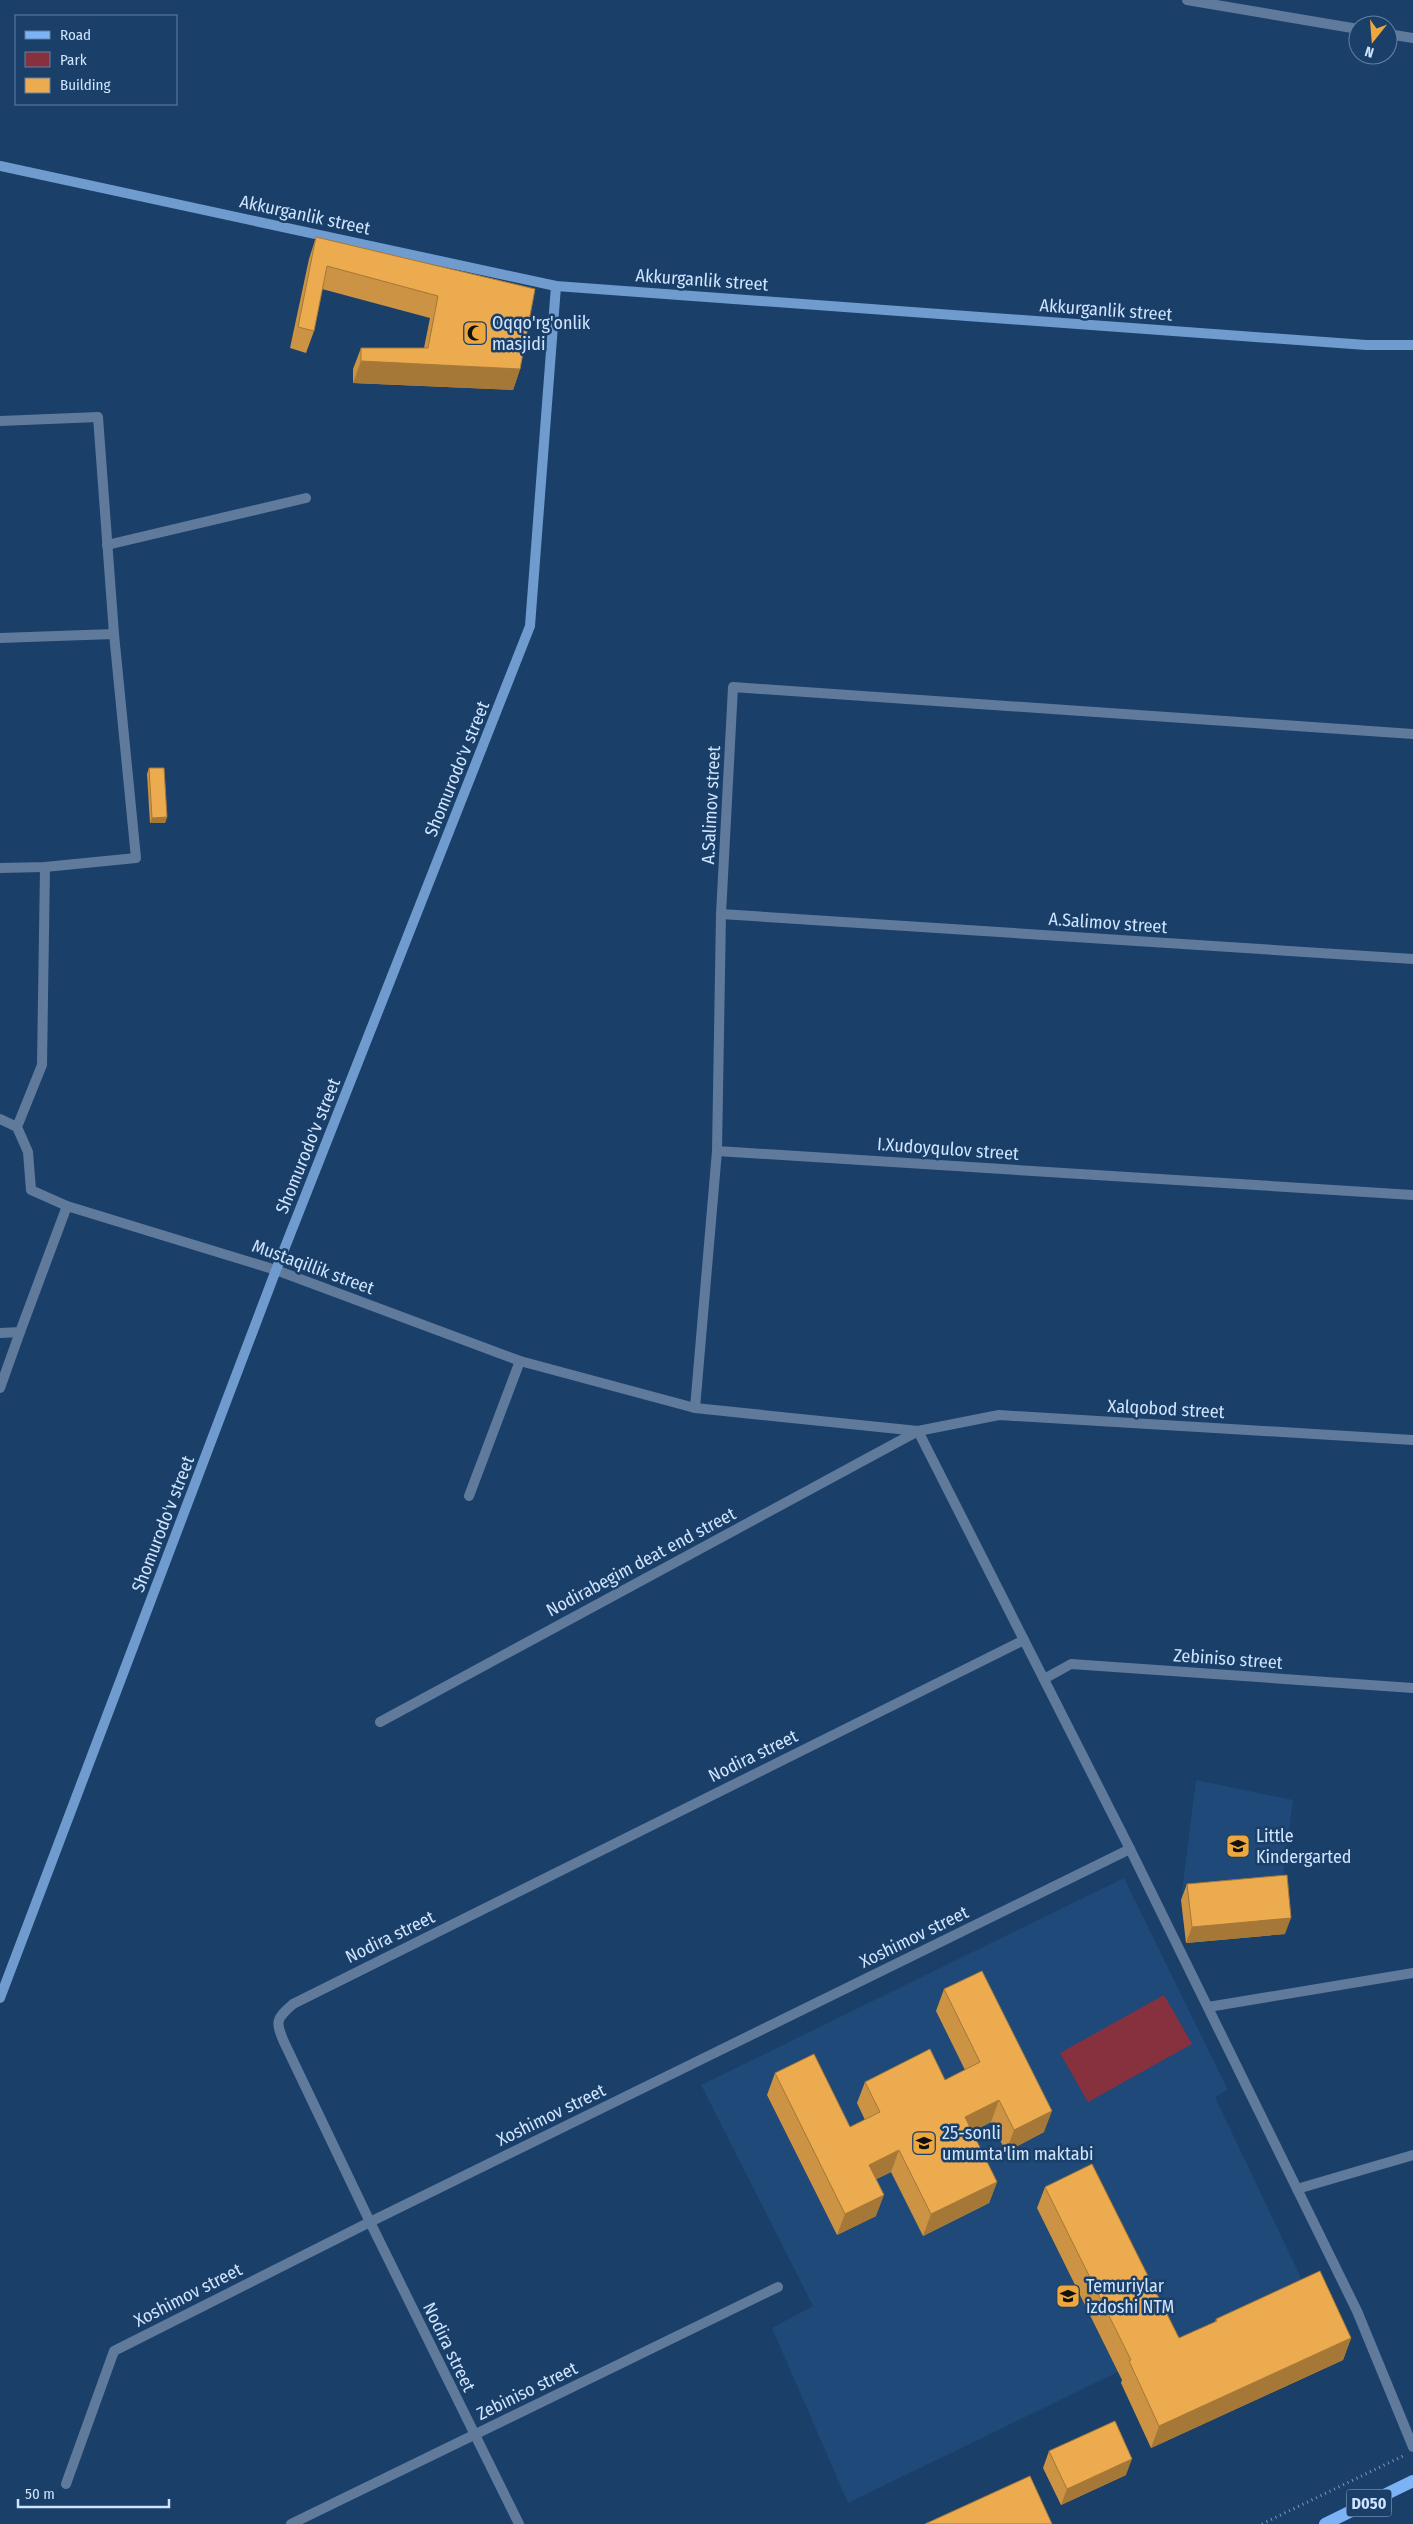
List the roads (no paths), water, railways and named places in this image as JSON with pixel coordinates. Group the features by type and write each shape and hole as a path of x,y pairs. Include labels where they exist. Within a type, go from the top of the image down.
{"main road":[{"name":"D050","path":"1325,2524 1413,2481"}],"street":[{"path":"1187,0 1226,4 1348,27"},
{"path":"1398,36 1413,38"},
{"name":"Akkurganlik street","path":"0,166 556,286 1356,345 1413,345"},
{"name":"Shomurodo'v street","path":"0,1998 276,1270 530,626 556,286"},
{"path":"0,421 98,417 114,634 136,858 45,867 0,868"},
{"path":"107,544 306,498"},
{"path":"0,638 114,634"},
{"name":"A.Salimov street","path":"1413,734 733,687 722,914 1413,959"},
{"path":"0,1119 17,1127 42,1065 45,867"},
{"path":"695,1408 717,1150 722,914"},
{"name":"Mustaqillik street","path":"17,1127 28,1152 31,1190 66,1206 276,1270 520,1361 695,1408 918,1431"},
{"name":"I.Хudoyqulov street","path":"717,1150 1413,1195"},
{"path":"0,1388 66,1206"},
{"path":"0,1333 20,1332"},
{"path":"469,1496 520,1361"},
{"name":"Хalqobod street","path":"918,1431 999,1415 1413,1440"},
{"path":"918,1431 1130,1849 1357,2311 1413,2447"},
{"name":"Nodirabegim deat end street","path":"380,1722 918,1431"},
{"name":"Nodira street","path":"519,2524 370,2222 277,2026 279,2017 293,2004 1024,1640"},
{"name":"Zebiniso street","path":"1044,1679 1071,1664 1413,1688"},
{"name":"Xoshimov street","path":"66,2484 114,2351 370,2222 1130,1849"},
{"path":"1208,2007 1413,1973"},
{"path":"1297,2189 1413,2155"},
{"name":"Zebiniso street","path":"291,2524 778,2288"}],"place":[{"name":"Oqqo'rg'onlik masjidi","path":"475,333"},
{"name":"Little Kindergarted","path":"1238,1846"},
{"name":"25-sonli umumta'lim maktabi","path":"924,2143"},
{"name":"Temuriylar izdoshi NTM","path":"1068,2296"}]}
